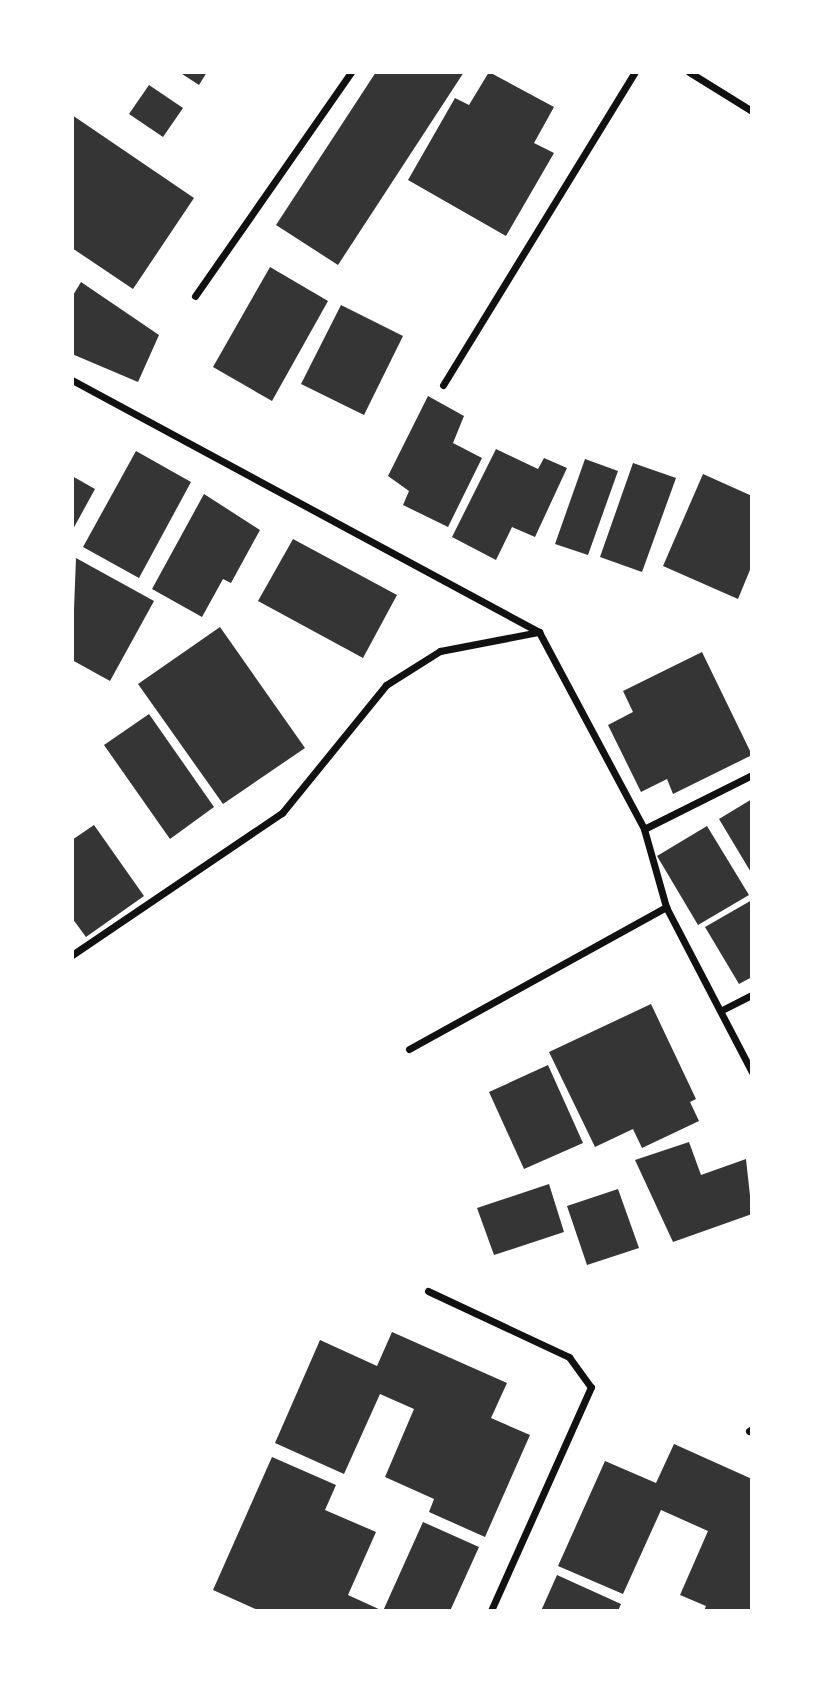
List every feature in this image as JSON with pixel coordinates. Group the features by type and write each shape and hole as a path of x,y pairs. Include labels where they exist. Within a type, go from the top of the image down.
{"street":[{"path":"195,296 351,72"},
{"path":"443,385 635,72"},
{"path":"689,72 752,111"},
{"path":"72,380 539,632 644,830 666,907 752,1072"},
{"path":"72,955 282,813 323,770 358,714 386,685 440,651 539,632"},
{"path":"644,830 752,775"},
{"path":"409,1049 666,907"},
{"path":"722,1010 752,995"},
{"path":"428,1291 569,1357 591,1387 491,1611"}],"building":[{"path":"179,72 207,72 199,85"},
{"path":"376,72 464,72 338,265 276,225"},
{"path":"489,72 554,107 534,143 554,153 506,236 408,180 455,98 469,105"},
{"path":"149,85 183,108 163,137 129,114"},
{"path":"72,115 194,198 133,289 72,248"},
{"path":"270,267 328,301 272,401 213,367"},
{"path":"81,282 159,335 138,382 72,354 72,297"},
{"path":"341,305 403,336 364,415 301,384"},
{"path":"428,396 464,416 453,443 482,458 448,527 403,505 409,491 388,476"},
{"path":"496,449 538,469 544,458 567,468 535,537 512,527 496,560 452,537"},
{"path":"136,451 191,482 139,578 83,547"},
{"path":"585,459 618,471 588,555 555,544"},
{"path":"633,463 676,478 642,572 600,557"},
{"path":"703,474 752,496 752,565 738,599 663,566"},
{"path":"72,476 95,489 72,531"},
{"path":"204,494 260,530 231,583 223,579 202,617 152,589"},
{"path":"293,539 397,595 363,658 258,601"},
{"path":"76,558 154,601 110,681 72,660"},
{"path":"220,627 305,748 223,804 138,684"},
{"path":"702,652 752,755 673,794 667,779 641,792 608,725 633,712 623,691"},
{"path":"149,714 214,807 170,839 104,745"},
{"path":"752,799 752,874 719,819"},
{"path":"94,825 144,896 86,937 72,918 72,840"},
{"path":"707,826 749,895 698,925 657,856"},
{"path":"752,900 752,977 739,984 705,927"},
{"path":"651,1004 696,1099 690,1102 699,1121 642,1148 633,1129 595,1147 549,1052"},
{"path":"548,1065 583,1143 524,1169 489,1092"},
{"path":"689,1142 701,1175 746,1159 752,1214 673,1242 635,1160"},
{"path":"549,1184 564,1232 494,1255 477,1208"},
{"path":"618,1189 639,1248 587,1265 567,1206"},
{"path":"392,1332 507,1383 491,1418 530,1435 485,1537 429,1512 434,1499 385,1477 414,1409 380,1394 344,1474 275,1443 320,1340 377,1366"},
{"path":"674,1444 752,1479 752,1611 704,1611 706,1606 680,1595 708,1531 661,1510 623,1594 558,1566 605,1461 656,1483"},
{"path":"272,1457 336,1485 325,1510 376,1532 348,1595 383,1611 260,1611 213,1590"},
{"path":"423,1522 479,1547 450,1611 383,1611"},
{"path":"557,1575 621,1604 618,1611 541,1611"}]}
